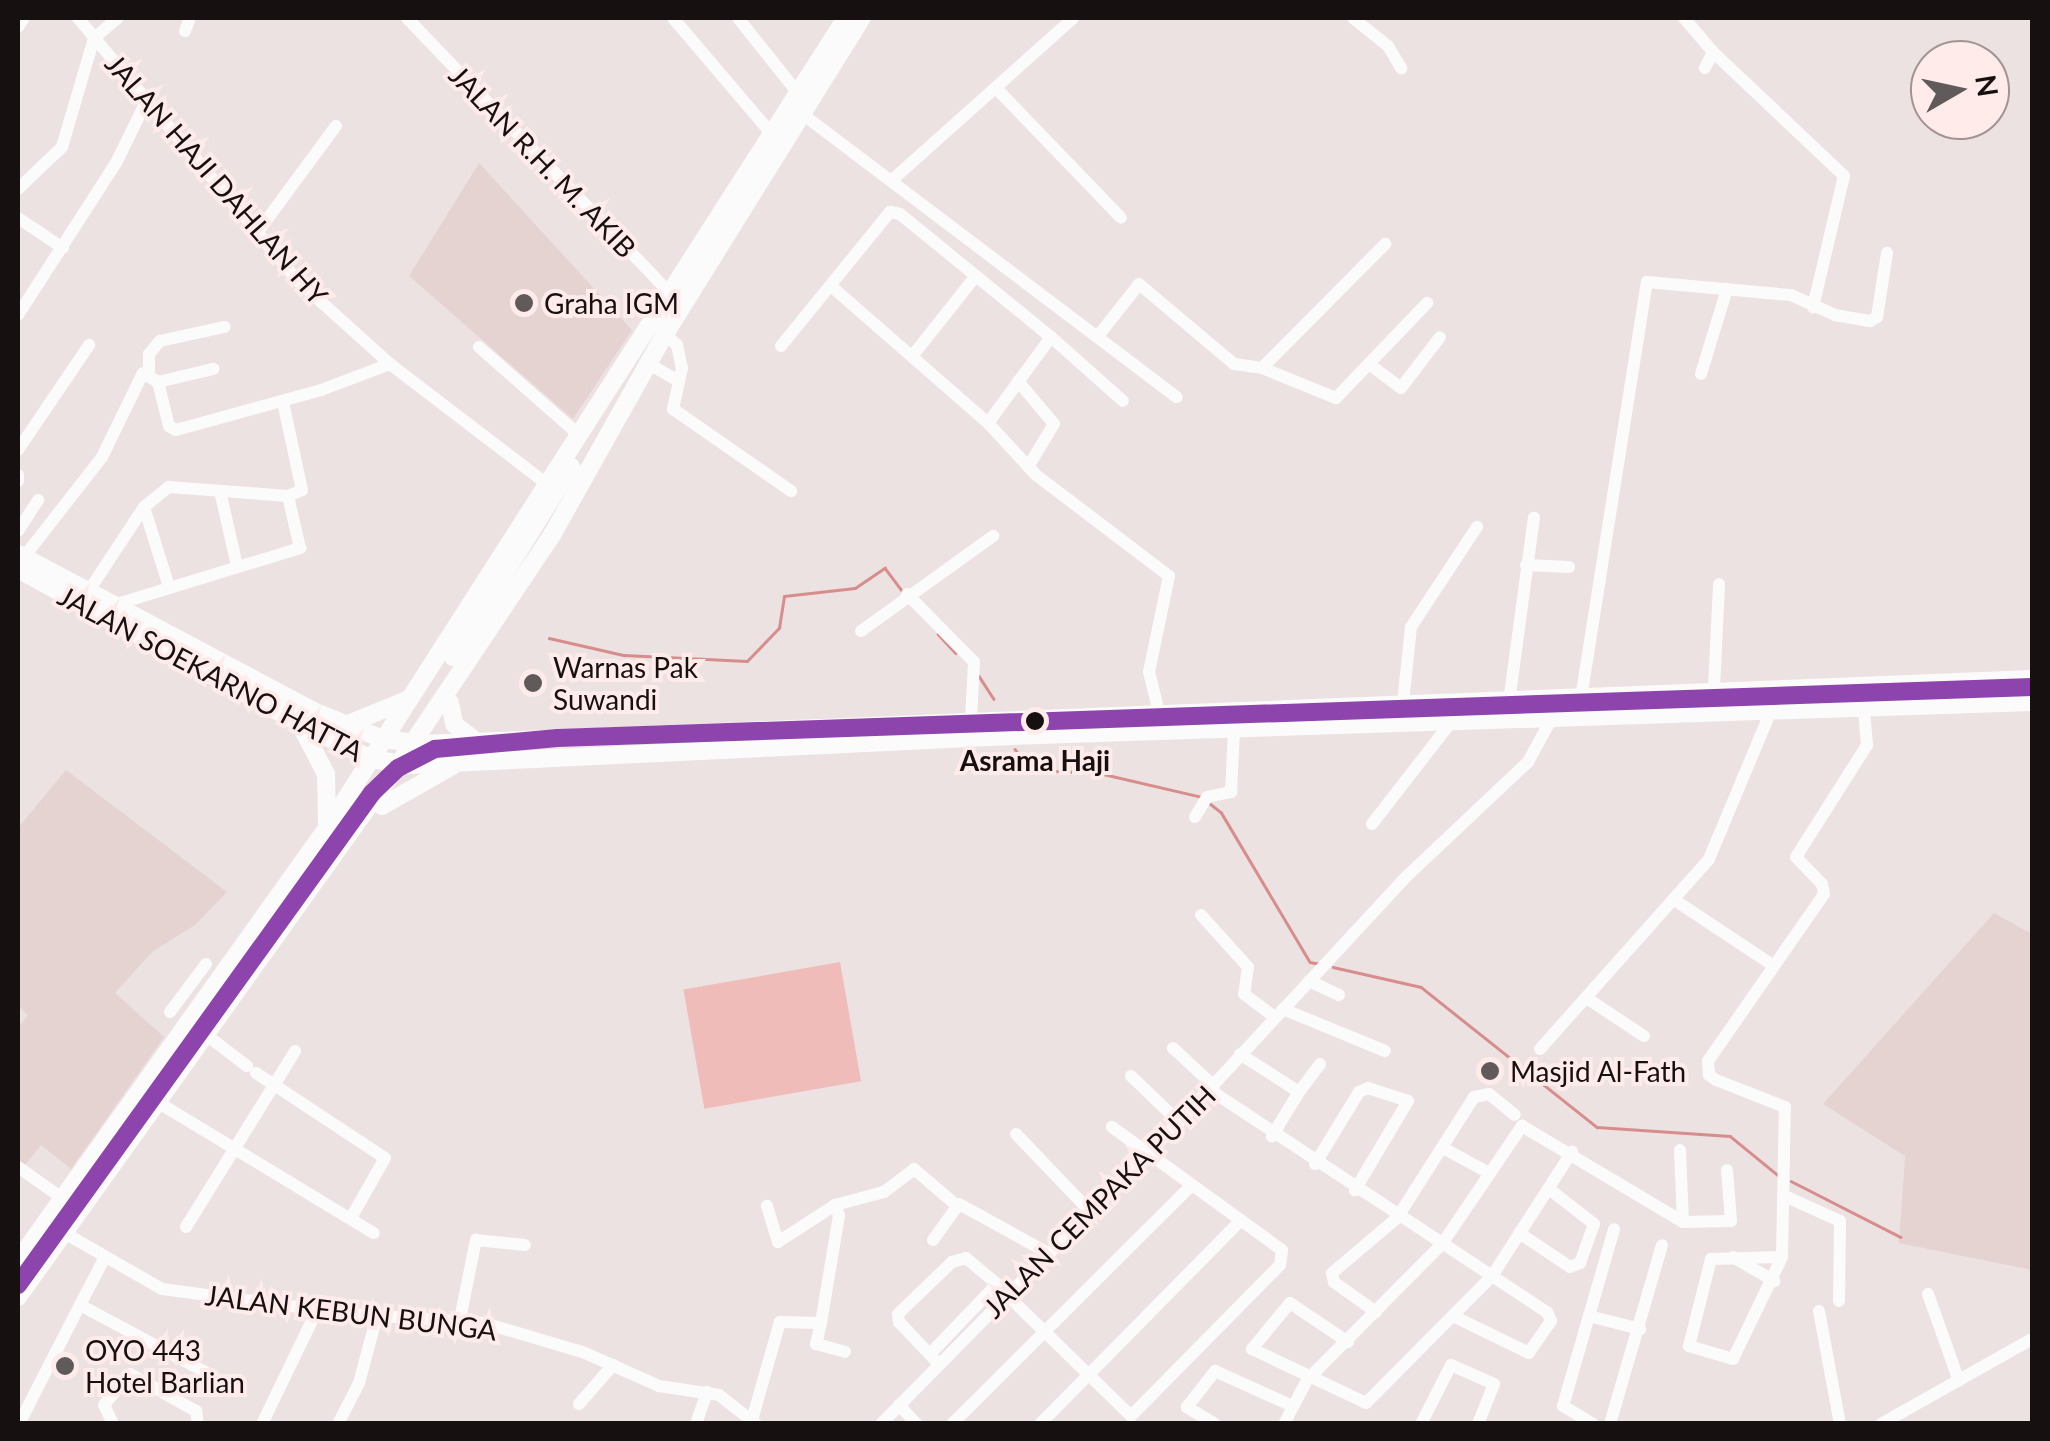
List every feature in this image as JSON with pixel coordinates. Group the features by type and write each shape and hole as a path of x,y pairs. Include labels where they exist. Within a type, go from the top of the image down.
{"highway":[{"path":"18,1297 61,1232 159,1104 205,1034 223,989 846,18"},
{"path":"18,1261 223,989 552,535 665,334 862,18"},
{"path":"223,989 430,693 541,522 615,379"},
{"path":"223,989 258,978 382,806 406,759 423,744 578,512 633,394"},
{"name":"JALAN SOEKARNO HATTA","path":"20,560 348,724 384,739 423,744"},
{"name":"JALAN SOEKARNO HATTA","path":"20,560 299,724 371,759 461,761 902,732"},
{"path":"428,672 454,696"},
{"path":"902,732 971,720 1508,702 1714,688 2032,679"},
{"path":"454,696 454,724 473,739"},
{"path":"348,724 410,698"},
{"path":"423,744 473,739 1234,730 2032,702"},
{"path":"299,724 326,774 327,828"},
{"path":"384,739 406,759"},
{"path":"382,806 461,761"},
{"path":"354,786 375,790 382,806"}],"street":[{"path":"18,27 24,18"},
{"name":"JALAN HAJI DAHLAN HY","path":"78,18 256,234 390,364 548,485"},
{"path":"18,189 62,146 94,38 118,18"},
{"name":"JALAN R.H. M. AKIB","path":"407,18 668,291"},
{"path":"674,18 771,133"},
{"path":"738,18 797,92"},
{"path":"891,181 1073,18"},
{"path":"1353,18 1388,46 1401,68"},
{"path":"1684,18 1713,52 1844,176 1813,307"},
{"path":"1704,68 1713,52"},
{"path":"996,88 1122,218"},
{"path":"18,315 63,248 148,100"},
{"path":"801,113 1176,397"},
{"path":"256,234 336,126"},
{"path":"781,346 831,286 870,229 890,212 1051,337 1123,401"},
{"path":"18,218 63,248"},
{"path":"1262,368 1386,244"},
{"path":"1581,698 1647,282 1791,296 1813,307 1875,319 1887,253"},
{"path":"913,354 975,277"},
{"path":"1098,336 1139,284 1234,364 1262,368 1334,399 1426,303"},
{"path":"831,286 913,354 988,423 1028,467 1169,576 1149,672 1160,712"},
{"path":"1701,374 1727,289"},
{"path":"224,326 160,341 149,354 169,426 176,430 283,402 390,364"},
{"path":"665,334 678,350 674,409 792,491"},
{"path":"988,423 1051,337"},
{"path":"1369,364 1401,388 1440,337"},
{"path":"18,450 89,345"},
{"path":"479,346 578,434"},
{"path":"649,364 678,381"},
{"path":"20,560 102,456 136,376 213,369"},
{"path":"1018,382 1054,424 1028,467"},
{"path":"88,592 144,507 169,488 288,496 304,483 283,402"},
{"path":"220,491 237,566"},
{"path":"114,605 300,548 288,496"},
{"path":"18,531 38,500"},
{"path":"144,507 169,587"},
{"path":"1508,702 1534,518"},
{"path":"1402,703 1411,626 1477,527"},
{"path":"861,631 993,536"},
{"path":"1526,565 1568,567"},
{"path":"1714,688 1719,584"},
{"path":"906,595 974,668 971,720"},
{"path":"1782,1256 1711,1260 1692,1348 1733,1359 1774,1281 1782,1256 1787,1195 1784,1107 1716,1080 1708,1075 1708,1061 1824,894 1796,857 1867,745 1864,706"},
{"path":"1540,1048 1676,901 1717,846 1771,711"},
{"name":"JALAN CEMPAKA PUTIH","path":"881,1424 934,1359 1007,1294 1180,1122 1328,961 1528,762 1553,716"},
{"path":"1372,824 1451,722"},
{"path":"1195,816 1204,799 1231,792 1234,730"},
{"path":"1676,901 1772,964"},
{"path":"1201,916 1248,966 1244,994 1279,1013 1385,1051"},
{"path":"170,1012 206,964"},
{"path":"1312,978 1339,995"},
{"path":"194,981 223,989"},
{"path":"1588,999 1644,1036"},
{"path":"205,1034 251,1070 385,1158 352,1216"},
{"path":"1173,1048 1212,1088 1272,1136 1549,1315 1534,1350 1529,1353 1454,1317"},
{"path":"186,1227 295,1050"},
{"path":"1240,1054 1300,1092"},
{"path":"1272,1136 1320,1064"},
{"path":"1132,1076 1180,1122"},
{"path":"1315,1164 1359,1092 1368,1088 1408,1101 1355,1190"},
{"path":"1376,1312 1334,1282 1332,1272 1397,1218 1481,1092 1515,1115"},
{"path":"159,1104 352,1216 374,1233"},
{"path":"1284,1424 1307,1380 1442,1244 1525,1125 1683,1222 1731,1221 1727,1170"},
{"path":"1007,1294 1092,1374 1127,1421 1280,1265 1282,1250 1144,1155 1112,1127"},
{"path":"1016,1134 1089,1210"},
{"path":"1442,1148 1489,1173"},
{"path":"1680,1150 1683,1222"},
{"path":"1348,1342 1290,1304 1283,1306 1252,1349 1307,1380 1366,1403 1492,1276 1572,1152"},
{"path":"18,1166 62,1198"},
{"path":"767,1206 778,1242 835,1204 884,1192 914,1169 957,1204 1048,1252"},
{"path":"952,1424 1190,1187"},
{"path":"1519,1233 1570,1268 1580,1264 1594,1224 1549,1189"},
{"path":"1787,1195 1840,1221 1839,1301"},
{"path":"835,1204 816,1344 846,1352"},
{"path":"934,1240 957,1204"},
{"path":"1040,1424 1240,1221"},
{"path":"1593,1424 1563,1406 1614,1230"},
{"name":"JALAN KEBUN BUNGA","path":"61,1232 162,1289 376,1316 460,1319 613,1365 659,1386 707,1392 754,1422"},
{"path":"460,1319 476,1240 524,1245"},
{"path":"1610,1424 1662,1245"},
{"path":"1730,1256 1774,1281"},
{"path":"966,1258 998,1284 934,1359 898,1314 952,1262 966,1258"},
{"path":"21,1423 104,1259"},
{"path":"1928,1294 1959,1381"},
{"path":"80,1305 211,1376"},
{"path":"262,1424 318,1308"},
{"path":"1819,1312 1840,1424"},
{"path":"338,1424 359,1383 376,1316"},
{"path":"1590,1316 1640,1329"},
{"path":"754,1422 780,1322 821,1323"},
{"path":"1881,1424 2032,1340"},
{"path":"578,1404 613,1365"},
{"path":"1421,1424 1452,1366 1494,1384 1478,1424"},
{"path":"1216,1424 1187,1407 1215,1370 1292,1406"},
{"path":"114,1424 104,1405 130,1374 196,1411 198,1424"},
{"path":"696,1424 707,1392"},
{"path":"898,1406 917,1424"}],"shaded area":[{"name":"Graha IGM","path":"479,163 632,330 573,419 409,276"},
{"path":"66,770 227,892 195,925 152,952 115,993 164,1037 71,1169 41,1145 24,1166 18,1161 18,1028 28,1015 18,1006 18,828"},
{"path":"1994,913 2032,934 2032,1270 1899,1243 1905,1156 1823,1104"},
{"path":"840,962 861,1081 704,1109 683,990"}],"waterway":[{"path":"549,638 624,655 747,661 779,628 784,596 855,588 885,568 904,593"},
{"path":"938,634 956,653"},
{"path":"979,676 994,699"},
{"path":"1015,749 1029,770 1099,773 1202,797"},
{"path":"1208,802 1221,812 1310,962 1320,964"},
{"path":"1333,967 1421,987 1597,1127 1730,1136 1779,1176"},
{"path":"1791,1181 1901,1237"}],"transit line":[{"path":"18,1285 372,793 398,768 435,749 558,738 2032,687"}],"place":[{"name":"Graha IGM","path":"524,303"},
{"name":"Warnas Pak Suwandi","path":"533,683"},
{"name":"Asrama Haji","path":"1035,721"},
{"name":"Masjid Al-Fath","path":"1490,1071"},
{"name":"OYO 443 Hotel Barlian","path":"65,1366"}]}
